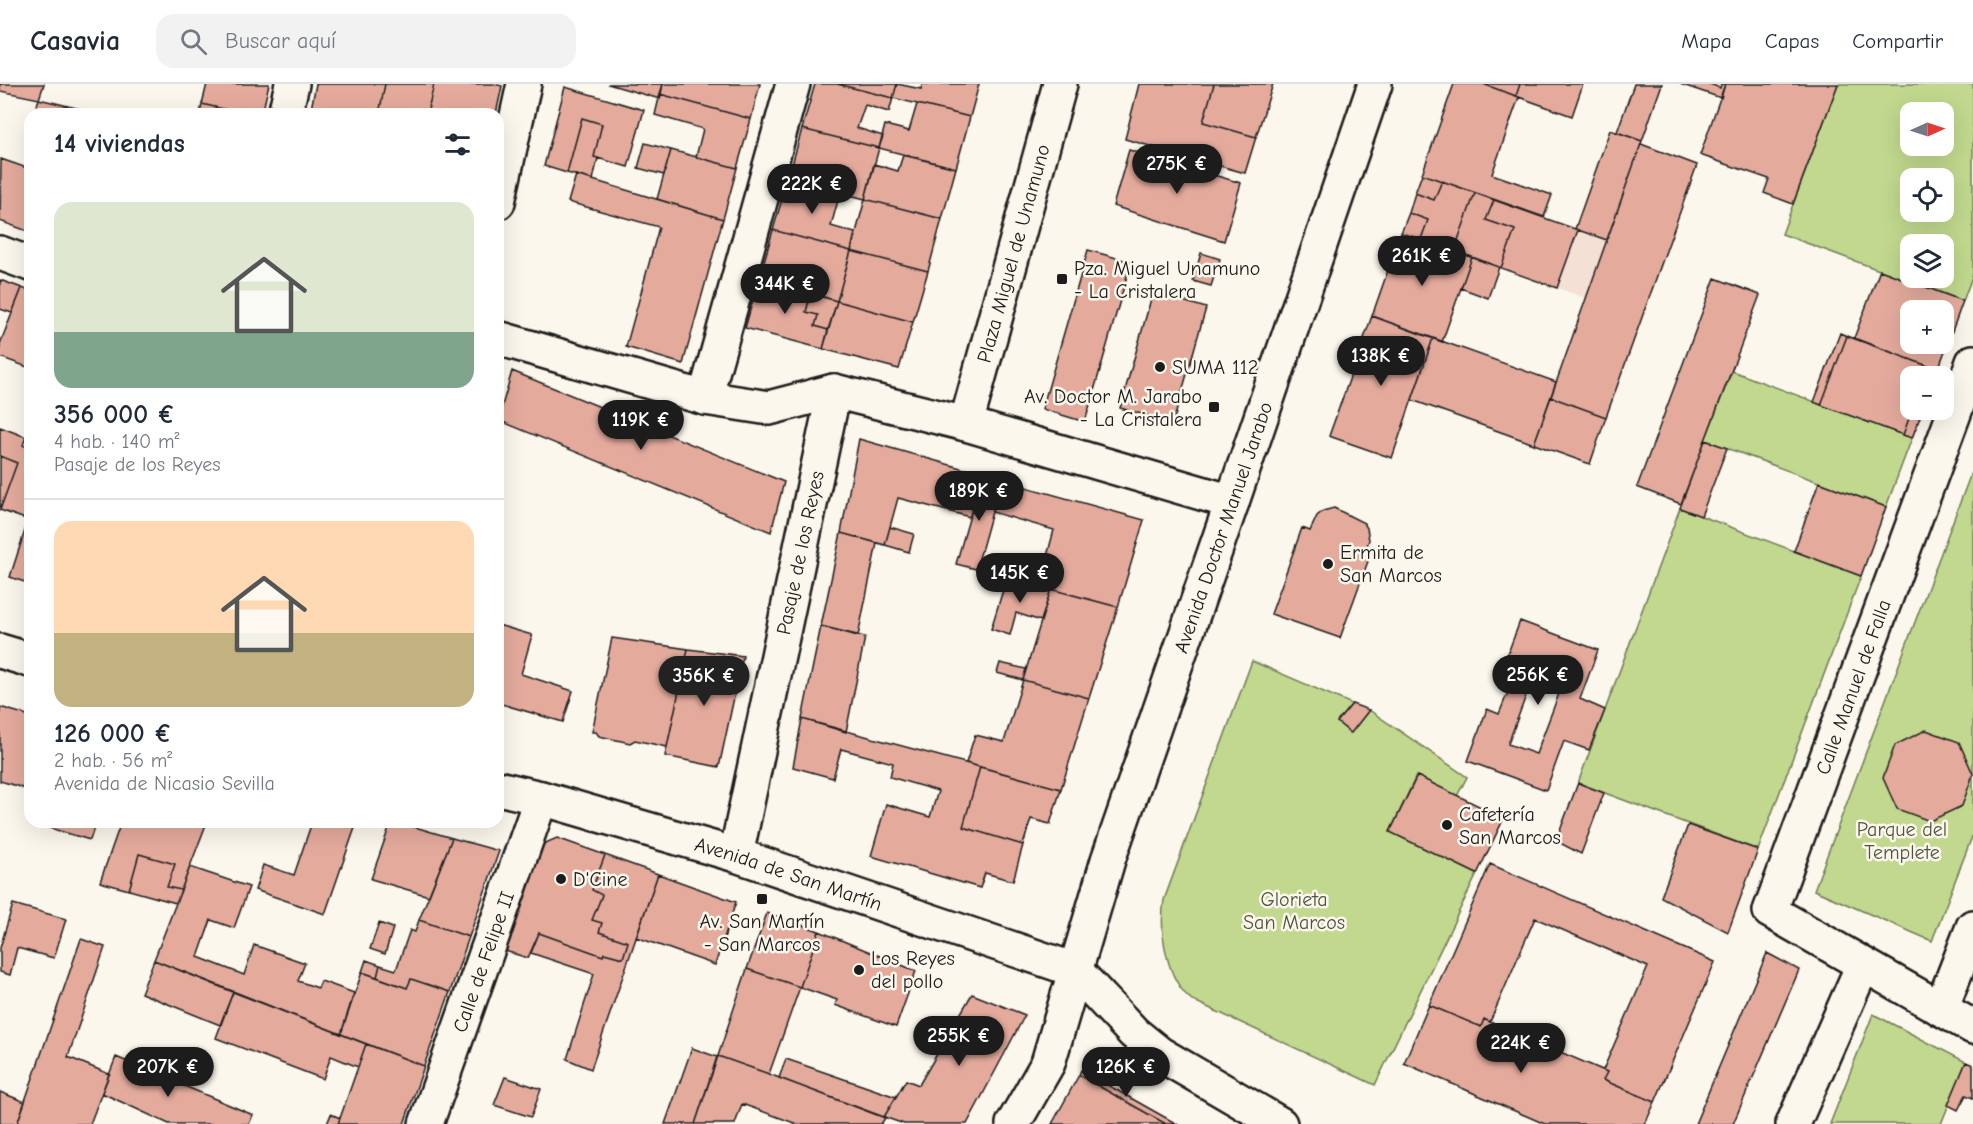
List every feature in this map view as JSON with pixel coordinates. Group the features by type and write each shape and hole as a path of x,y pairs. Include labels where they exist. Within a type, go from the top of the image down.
{"street":[{"path":"286,108 292,84"},
{"path":"504,175 524,84"},
{"path":"705,398 793,84"},
{"name":"Plaza Miguel de Unamuno","path":"966,424 1060,84"},
{"name":"Avenida Doctor Manuel Jarabo","path":"1013,1124 1048,1063 1108,860 1375,84"},
{"path":"0,253 24,262"},
{"path":"504,340 705,398 769,408 834,391 966,424 1232,502"},
{"name":"Calle Manuel de Falla","path":"1973,362 1770,911 1973,1027"},
{"name":"Pasaje de los Reyes","path":"736,855 834,391"},
{"path":"0,651 24,658"},
{"name":"Avenida de San Martín","path":"504,790 541,798 736,855 1075,970"},
{"name":"Calle de Felipe II","path":"426,1124 541,798"},
{"path":"1941,1009 1973,927"},
{"path":"1793,1124 1863,965"},
{"path":"1075,970 1134,1033 1160,1054 1280,1124"}],"shaded area":[{"path":"1422,174 1607,240 1586,298 1401,233"}],"green space":[{"path":"1838,84 1973,84 1973,274 1963,301 1928,288 1954,288 1954,234 1900,234 1900,278 1782,234"},
{"path":"1732,371 1912,438 1886,507 1705,440"},
{"name":"Parque del Templete","path":"1973,468 1973,834 1932,941 1814,890"},
{"path":"1680,508 1861,576 1758,850 1578,783"},
{"name":"Glorieta San Marcos","path":"1252,661 1352,704 1337,722 1350,733 1369,710 1467,777 1457,796 1416,776 1390,832 1477,874 1375,1085 1192,1000 1183,991 1170,968 1164,940 1164,900"},
{"path":"1873,1014 1966,1062 1941,1124 1830,1124"}],"building":[{"path":"0,84 44,84 39,99 0,91"},
{"path":"207,84 269,84 263,108 219,108 202,104"},
{"path":"316,84 385,84 380,108 311,108"},
{"path":"385,84 434,84 428,108 380,108"},
{"path":"434,84 502,86 497,108 428,108"},
{"path":"608,84 663,84 660,99"},
{"path":"663,84 760,84 751,119 660,94"},
{"path":"815,84 837,84 893,98 889,112 865,105 857,128 883,136 879,148 802,129"},
{"path":"837,84 897,84 893,98"},
{"path":"897,84 921,89 922,84 979,84 970,117 893,98"},
{"path":"1139,84 1214,84 1203,122 1256,137 1245,173 1125,139"},
{"path":"1214,84 1273,84 1256,137 1203,122"},
{"path":"1454,84 1483,84 1519,97 1492,174 1552,195 1544,217 1422,174"},
{"path":"1483,84 1520,84 1516,96"},
{"path":"1520,84 1583,84 1572,116 1516,96"},
{"path":"1634,84 1662,84 1642,141 1617,132"},
{"path":"1680,84 1710,84 1720,88 1721,84 1725,84 1721,98"},
{"path":"1725,84 1838,84 1793,204 1764,193 1769,179 1700,155"},
{"path":"565,87 644,110 628,167 594,157 602,124 582,118 567,173 544,166"},
{"path":"660,94 751,119 737,168 696,157 703,129 655,115"},
{"path":"39,99 77,108 36,108"},
{"path":"202,104 219,108 201,108"},
{"path":"917,104 970,117 956,168 879,148 885,125 909,131"},
{"path":"582,118 602,124 594,157 598,158 593,180 567,173"},
{"path":"802,129 879,148 865,199 788,179"},
{"path":"1610,130 1642,141 1607,240 1575,229"},
{"path":"645,143 671,150 664,175 638,168"},
{"path":"1641,144 1697,165 1606,417 1551,397"},
{"path":"671,150 737,168 723,219 657,199"},
{"path":"1129,150 1241,183 1224,241 1113,206"},
{"path":"903,155 956,168 942,219 865,199 874,164 898,171"},
{"path":"1,159 24,167 24,230 0,221"},
{"path":"1422,174 1442,181 1434,200 1415,193"},
{"path":"576,175 723,219 683,364 626,347 659,227 568,202"},
{"path":"788,179 840,193 831,226 855,233 851,251 773,230"},
{"path":"1442,181 1475,193 1454,251 1421,239 1428,220 1409,213 1415,193 1434,200"},
{"path":"1475,193 1494,200 1486,220 1515,230 1501,268 1454,251"},
{"path":"865,199 942,219 928,271 851,251"},
{"path":"1494,200 1578,230 1557,288 1501,268 1515,230 1486,220"},
{"path":"1409,213 1428,220 1421,239 1401,233"},
{"path":"773,230 851,251 837,301 759,279"},
{"path":"1401,233 1472,257 1442,342 1372,316"},
{"path":"1088,250 1131,262 1085,422 1042,409"},
{"path":"851,251 928,271 913,322 837,301"},
{"path":"1201,253 1220,259 1211,286 1193,281"},
{"path":"1472,257 1499,267 1488,298 1461,288"},
{"path":"1880,270 1900,277 1900,288 1928,288 1963,301 1954,326 1954,300 1900,300 1900,354 1944,354 1939,366 1928,366 1854,338"},
{"path":"1715,278 1760,295 1681,504 1637,487"},
{"path":"759,279 811,293 806,312 818,315 815,326 828,330 823,349 745,328"},
{"path":"0,280 22,288 12,313 0,309"},
{"path":"22,288 24,289 24,366 0,357 0,344"},
{"name":"SUMA 112","path":"1153,292 1206,308 1173,423 1120,408"},
{"path":"811,293 837,301 828,330 815,326 818,315 806,312"},
{"path":"837,301 913,322 899,369 823,349"},
{"path":"1372,316 1433,338 1392,458 1329,436"},
{"path":"1840,333 1847,336 1821,405 1814,402"},
{"path":"1847,336 1928,366 1900,366 1900,420 1908,420 1903,435 1821,405"},
{"path":"1433,338 1556,382 1534,444 1412,400"},
{"path":"512,371 784,482 771,532 504,422 504,399"},
{"path":"1551,397 1606,417 1590,464 1534,444"},
{"path":"1908,420 1919,420 1912,438 1903,435"},
{"path":"0,427 24,436 24,519 0,510 17,463 0,456"},
{"path":"859,439 982,474 970,517 898,498 885,545 841,533"},
{"path":"1705,440 1727,448 1701,516 1680,508"},
{"path":"0,456 17,463 0,510"},
{"path":"982,474 1001,480 976,569 956,564"},
{"path":"1001,480 1144,520 1118,607 1039,586 1054,530 992,512"},
{"path":"1819,482 1886,507 1861,576 1794,551"},
{"name":"Ermita de San Marcos","path":"1334,508 1364,523 1369,540 1365,551 1371,553 1340,638 1271,614 1302,528 1310,531 1317,516 1323,511"},
{"path":"890,527 914,534 909,552 885,545"},
{"path":"841,533 877,543 858,636 821,626"},
{"path":"24,534 24,582 10,577"},
{"path":"1019,562 1043,569 1039,586 1014,579"},
{"path":"1007,577 1051,589 1041,621 1016,613 1010,635 991,629"},
{"path":"1051,589 1118,607 1089,698 1023,680"},
{"path":"1520,621 1598,650 1580,699 1605,710 1589,750 1564,741 1546,790 1468,761 1487,709 1499,714 1512,682 1499,677"},
{"path":"821,626 865,637 846,732 802,719"},
{"path":"504,627 532,635 521,674 573,691 563,722 504,705"},
{"path":"612,638 688,649 667,747 635,740 630,743 599,736 596,732 592,732"},
{"path":"688,649 743,656 719,767 665,756"},
{"path":"1540,658 1568,670 1536,754 1508,744"},
{"path":"1000,663 1026,669 1023,680 997,673"},
{"path":"1023,680 1089,698 1061,789 966,763 975,735 1004,742"},
{"path":"1352,704 1369,710 1351,733 1337,722"},
{"path":"0,707 24,714 24,788 0,781"},
{"path":"802,719 980,767 963,827 1023,845 1013,881 985,873 980,888 871,856 886,804 930,817 938,791 890,777 893,763 841,749 833,778 793,767"},
{"path":"1926,730 1959,742 1973,774 1962,806 1930,821 1897,809 1883,778 1895,745"},
{"path":"980,767 1061,789 1050,824 1031,819 1023,845 963,827"},
{"name":"Cafetería San Marcos","path":"1417,776 1504,818 1477,874 1390,832"},
{"path":"1578,783 1604,793 1581,854 1556,841"},
{"path":"1688,825 1758,850 1728,932 1661,897"},
{"path":"50,828 94,828 90,840"},
{"path":"119,828 205,828 181,890 167,887 175,864 139,854 129,890 100,882"},
{"path":"310,828 355,828 325,914 255,890 263,865 294,875"},
{"path":"389,828 418,828 452,838 429,896 371,879"},
{"path":"452,838 499,851 469,937 419,920"},
{"path":"557,838 605,855 592,890 602,895 592,920 602,923 599,932 628,942 623,958 604,953 603,956 539,933 528,958 505,951 543,844"},
{"path":"139,854 175,864 167,887 181,890 176,903 129,890"},
{"path":"605,855 658,874 591,1069 567,1059 594,974 531,953 539,933 603,956 604,953 623,958 628,942 599,932 602,923 592,920 602,895 592,890"},
{"path":"1490,864 1715,962 1655,1102 1603,1080 1607,1072 1603,1070 1648,967 1535,918 1490,1022 1484,1019 1481,1027 1429,1005"},
{"path":"190,867 249,887 234,928 211,920 198,957 244,975 254,945 305,963 298,981 318,988 321,981 354,993 341,1034 154,960"},
{"path":"658,874 736,902 715,965 636,937"},
{"path":"13,904 66,919 54,958 17,948 10,975 0,972 0,948"},
{"path":"767,913 819,931 800,987 747,969"},
{"path":"419,920 469,937 450,992 411,979 407,988 377,977 380,965 396,970 410,930 415,932"},
{"path":"379,923 393,928 385,954 370,949"},
{"path":"819,931 916,971 896,1027 835,1005 837,1000 800,987"},
{"path":"81,939 105,947 68,1057 109,1074 90,1124 17,1124"},
{"path":"1767,953 1799,970 1733,1124 1695,1124"},
{"path":"154,960 233,992 220,1025 141,993"},
{"path":"366,960 380,965 377,977 362,972"},
{"path":"747,969 800,987 769,1074 718,1056"},
{"path":"362,972 407,988 411,979 450,992 424,1066 341,1034"},
{"path":"233,992 366,1044 358,1067 331,1056 323,1079 216,1038"},
{"path":"972,994 1025,1015 967,1124 904,1124 884,1117 906,1080 919,1085"},
{"path":"1429,1005 1481,1027 1484,1019 1607,1072 1603,1080 1655,1102 1645,1124 1545,1124 1404,1063"},
{"path":"366,1044 424,1066 404,1124 338,1124"},
{"path":"692,1048 717,1057 695,1124 665,1124"},
{"path":"718,1056 885,1118 881,1124 797,1124 742,1104 735,1124 695,1124"},
{"path":"116,1057 253,1115 249,1124 169,1124 102,1093"},
{"path":"786,1059 896,1097 884,1117 779,1078"},
{"path":"1966,1062 1973,1065 1973,1098 1966,1095 1958,1110 1948,1105"},
{"path":"1081,1070 1177,1124 1166,1124 1079,1075"},
{"path":"1079,1075 1166,1124 1052,1124"},
{"path":"505,1077 541,1089 531,1117 494,1105"},
{"path":"0,1092 25,1102 17,1124 0,1124"},
{"path":"331,1114 340,1118 338,1124 327,1124"}],"place":[{"name":"Pza. Miguel Unamuno - La Cristalera","path":"1062,279"},
{"name":"SUMA 112","path":"1160,367"},
{"name":"Av. Doctor M. Jarabo - La Cristalera","path":"1214,407"},
{"name":"Ermita de San Marcos","path":"1328,564"},
{"name":"Cafetería San Marcos","path":"1447,825"},
{"name":"D'Cine","path":"561,879"},
{"name":"Av. San Martín - San Marcos","path":"762,899"},
{"name":"Los Reyes del pollo","path":"859,970"}]}
